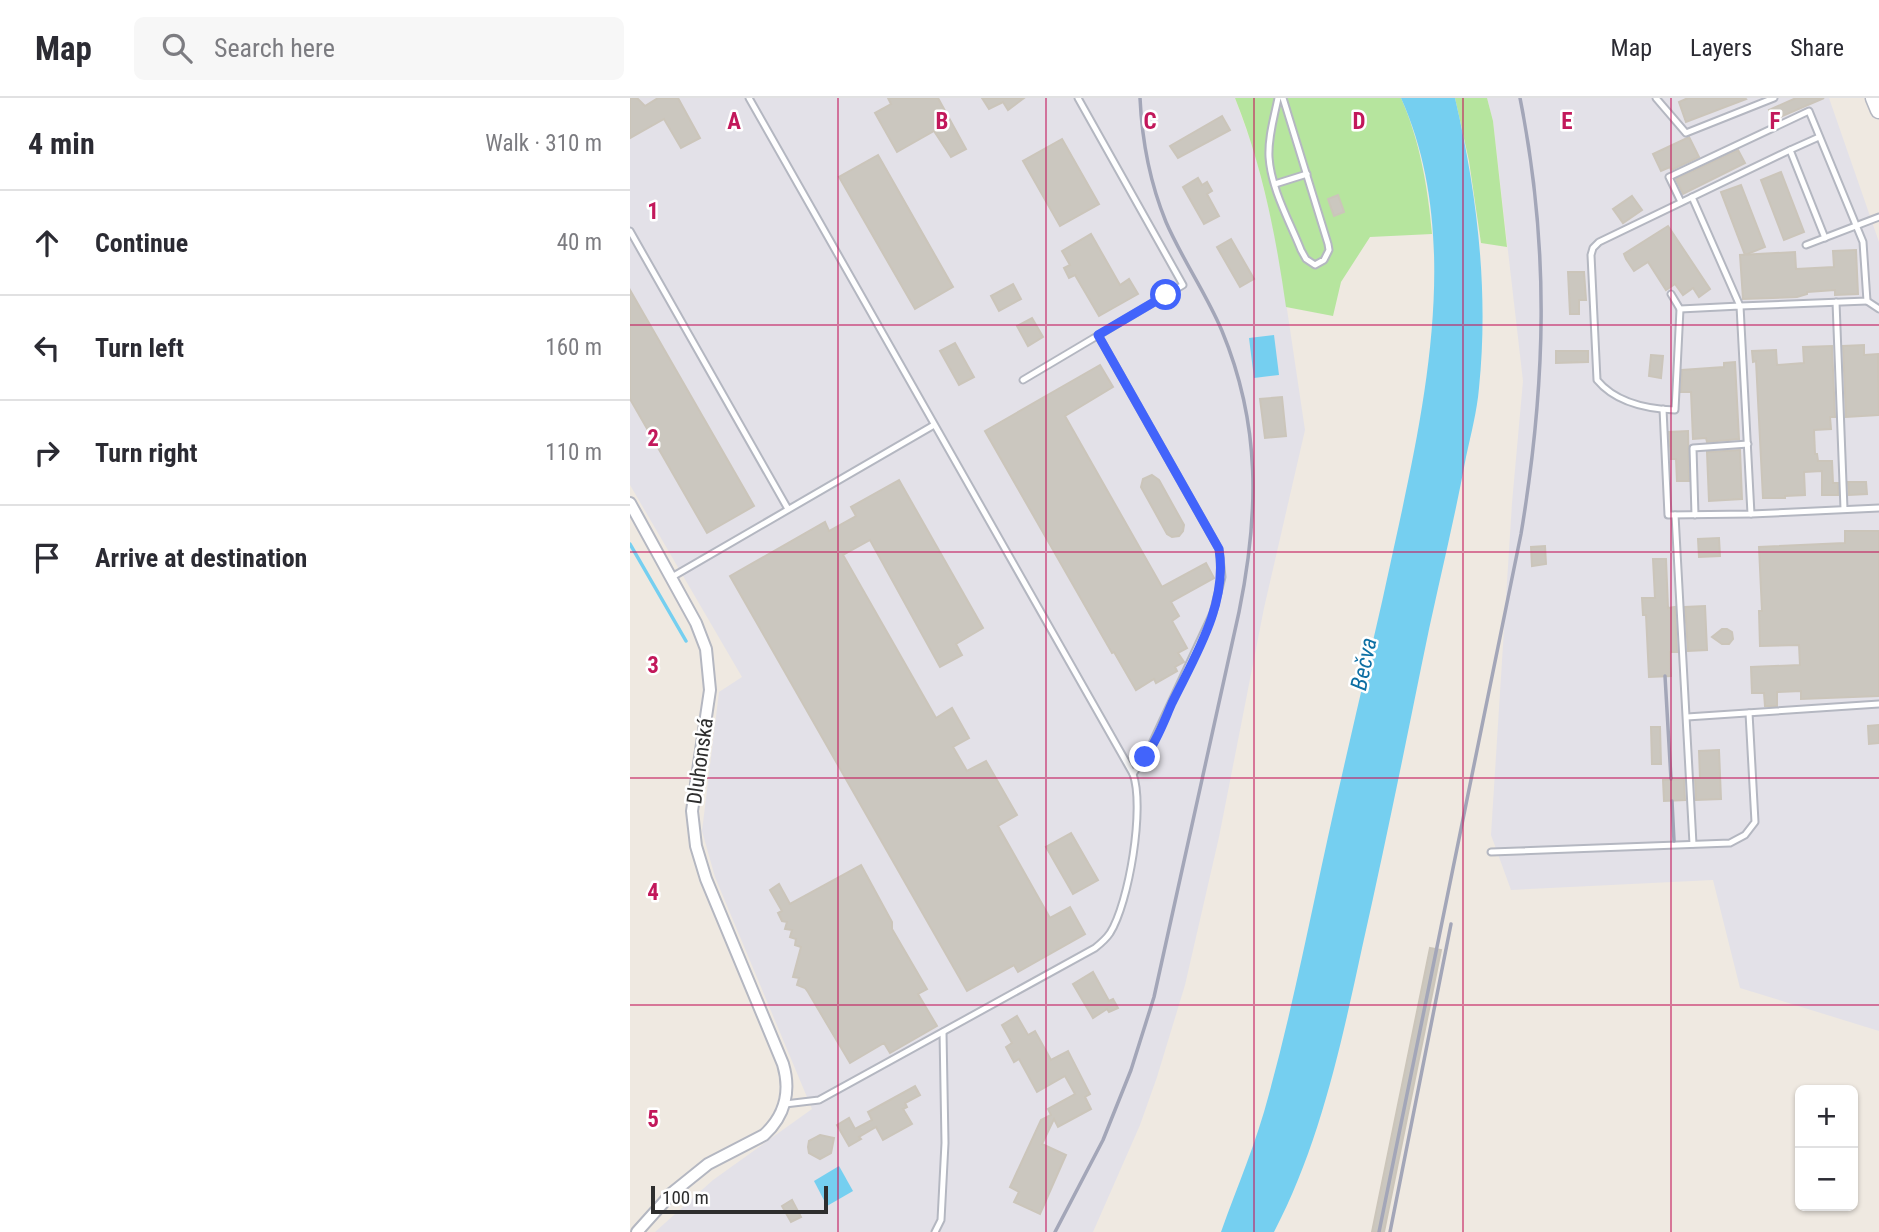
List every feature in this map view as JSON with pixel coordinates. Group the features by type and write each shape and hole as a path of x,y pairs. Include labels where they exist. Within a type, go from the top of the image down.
{"main road":[{"path":"1874,98 1879,110"}],"street":[{"name":"Dluhonská","path":"630,503 702,636 709,668 708,706 692,811 696,846 706,879 783,1064 787,1084 785,1104"},
{"path":"637,1232 672,1193 708,1164 764,1135 777,1121 785,1104"}],"lane":[{"path":"749,98 1133,774 1137,786 1138,809 1135,845 1122,902 1109,935 1095,948 819,1100 785,1104"},
{"path":"1023,380 1183,285 1078,98"},
{"path":"1281,98 1328,244 1329,250 1324,260 1315,265 1306,259 1301,250 1275,184 1269,161 1281,98"},
{"path":"1656,98 1686,133 1774,98"},
{"path":"1681,202 1669,177 1809,111 1863,242 1867,301"},
{"path":"1671,294 1680,309 1675,410 1627,402 1612,394 1597,380 1591,254 1593,247 1819,137"},
{"path":"1790,150 1825,238"},
{"path":"1275,184 1307,174"},
{"path":"1692,197 1740,306 1751,513"},
{"path":"1806,245 1879,218"},
{"path":"630,231 788,509"},
{"path":"1680,309 1867,301 1879,309"},
{"path":"1836,302 1844,509"},
{"path":"1098,335 1219,549 1221,564 1219,593 1203,639 1149,752 1133,774"},
{"path":"1663,409 1668,514 1879,508"},
{"path":"672,577 934,425"},
{"path":"1695,515 1693,448 1748,444"},
{"path":"1675,515 1693,845"},
{"path":"1687,717 1879,704"},
{"path":"1491,852 1730,843 1745,835 1755,822 1749,713"},
{"path":"935,1232 941,1220 945,1143 943,1032"}],"shaded area":[{"path":"630,98 1235,98 1255,154 1277,242 1305,430 1264,608 1219,837 1185,985 1140,1125 1093,1232 655,1232 713,1180 812,1109 715,877 702,831 719,692 742,677 630,485"},
{"path":"1487,98 1829,98 1879,242 1879,1031 1740,988 1713,880 1511,890 1491,835 1512,503 1523,381 1493,121"}],"green space":[{"path":"1235,98 1401,98 1422,165 1432,234 1370,237 1341,282 1333,316 1286,307 1267,201 1245,123"},
{"path":"1455,98 1487,98 1493,121 1507,247 1481,243 1469,161"}],"water":[{"path":"1401,98 1455,98 1475,206 1482,278 1482,351 1477,405 1354,984 1317,1129 1274,1232 1221,1232 1259,1129 1289,1014 1417,437 1432,321 1434,263 1430,206 1420,151"},
{"path":"1274,335 1279,375 1254,378 1249,338"},
{"path":"839,1166 853,1191 827,1206 814,1181"}],"building":[{"path":"630,98 637,98 645,106 658,98 678,98 700,138 681,148 664,119 630,138"},
{"path":"888,98 938,98 966,149 951,157 934,131 897,152 875,113 891,104"},
{"path":"982,98 1024,98 1008,110 1003,102 989,109"},
{"path":"1688,98 1746,99 1686,122 1679,102"},
{"path":"1796,98 1824,98 1773,120 1769,110"},
{"path":"1222,116 1230,130 1178,158 1170,146"},
{"path":"1689,137 1699,157 1671,170 1670,167 1661,171 1653,154"},
{"path":"1062,139 1099,204 1060,226 1023,161"},
{"path":"1738,150 1745,163 1683,194 1676,179"},
{"path":"878,155 953,287 915,309 839,177"},
{"path":"1781,172 1804,232 1784,240 1761,180"},
{"path":"1198,178 1202,185 1207,182 1212,191 1207,194 1219,216 1204,224 1183,187"},
{"path":"1741,185 1765,247 1745,255 1721,192"},
{"path":"1338,195 1344,212 1334,216 1328,199"},
{"path":"1632,196 1642,210 1623,223 1613,209"},
{"path":"1668,226 1710,289 1699,297 1693,288 1683,295 1675,284 1666,290 1648,262 1634,271 1626,259 1624,254"},
{"path":"1091,234 1120,285 1129,279 1138,294 1099,316 1075,275 1069,278 1064,268 1070,265 1062,251"},
{"path":"1231,239 1254,279 1240,287 1217,247"},
{"path":"1856,250 1858,294 1835,295 1835,290 1807,292 1797,297 1743,299 1740,255 1795,252 1796,269 1834,267 1833,251"},
{"path":"1568,272 1584,272 1586,300 1579,300 1579,314 1570,314"},
{"path":"1013,284 1021,299 999,311 991,296"},
{"path":"630,290 754,506 707,533 630,399"},
{"path":"1032,318 1043,337 1028,346 1017,326"},
{"path":"955,343 974,377 959,385 940,351"},
{"path":"1864,345 1864,355 1878,354 1879,415 1846,417 1843,346"},
{"path":"1832,346 1835,417 1830,417 1831,429 1814,430 1815,454 1818,461 1832,461 1833,483 1838,483 1838,495 1822,495 1822,471 1804,472 1805,495 1763,498 1756,361 1753,362 1752,351 1776,350 1777,365 1804,363 1803,347"},
{"path":"1556,351 1588,351 1588,362 1556,363"},
{"path":"1651,355 1663,356 1661,378 1649,376"},
{"path":"1735,362 1739,439 1707,442 1706,438 1693,439 1691,392 1681,392 1682,370 1724,367 1724,363"},
{"path":"1100,365 1113,387 1065,416 1162,587 1206,563 1214,578 1171,602 1179,616 1172,621 1187,648 1178,653 1184,662 1175,667 1177,671 1156,683 1154,679 1136,690 985,431"},
{"path":"1282,397 1286,436 1265,438 1260,399"},
{"path":"1688,431 1689,481 1677,481 1676,459 1671,459 1669,432"},
{"path":"1740,450 1742,499 1709,501 1707,452"},
{"path":"1152,475 1159,480 1184,525 1179,536 1172,537 1167,534 1141,487 1143,479"},
{"path":"899,480 983,628 956,644 962,655 940,667 870,540 843,555 936,718 952,708 969,738 953,747 967,771 986,761 1017,815 998,826 1050,918 1070,907 1085,934 1018,972 1014,965 967,991 730,576 825,522 829,531 856,516 851,507"},
{"path":"1848,482 1866,482 1867,494 1849,495"},
{"path":"1845,531 1879,531 1879,696 1801,699 1801,691 1777,692 1777,706 1765,706 1764,693 1752,693 1751,667 1800,665 1799,645 1760,646 1759,611 1762,611 1759,547 1845,543"},
{"path":"1719,538 1720,556 1699,557 1698,539"},
{"path":"1545,546 1546,564 1532,566 1531,547"},
{"path":"1653,559 1666,559 1668,608 1675,607 1677,652 1670,652 1671,676 1649,677 1646,615 1643,615 1642,598 1655,598"},
{"path":"1705,606 1707,650 1688,651 1685,607"},
{"path":"1722,629 1732,632 1733,639 1729,644 1722,644 1712,637"},
{"path":"1879,725 1879,743 1869,744 1868,726"},
{"path":"1651,727 1660,727 1661,764 1652,764"},
{"path":"1719,750 1721,799 1696,800 1695,778 1700,778 1699,751"},
{"path":"1684,779 1685,800 1664,801 1663,780"},
{"path":"1071,833 1098,880 1073,894 1046,847"},
{"path":"861,865 892,922 892,929 927,989 918,994 937,1026 890,1053 884,1043 850,1063 808,992 797,985 799,978 793,977 801,947 795,945 796,939 790,937 792,930 785,929 787,922 782,921 778,913 782,911 770,890 779,884 790,904"},
{"path":"1430,948 1441,950 1384,1232 1372,1232"},
{"path":"1093,972 1109,1001 1113,999 1118,1008 1109,1012 1107,1009 1093,1018 1073,984"},
{"path":"1017,1016 1028,1035 1035,1031 1051,1060 1068,1051 1090,1094 1085,1097 1091,1109 1058,1127 1054,1119 1042,1144 1066,1155 1040,1214 1014,1202 1019,1192 1010,1187 1041,1120 1051,1115 1048,1109 1075,1094 1065,1076 1037,1092 1019,1059 1014,1062 1006,1047 1012,1043 1002,1025"},
{"path":"915,1086 920,1095 905,1103 907,1107 903,1109 912,1124 883,1140 876,1127 849,1146 837,1125 849,1118 855,1129 872,1120 868,1112"},
{"path":"820,1135 834,1138 831,1153 820,1159 809,1153 808,1147 809,1141"},
{"path":"792,1200 801,1217 791,1222 782,1206"}],"waterway":[{"path":"630,544 686,641"}],"railway":[{"path":"1055,1232 1103,1140 1131,1070 1154,997 1239,612 1246,576 1253,505 1250,435 1235,366 1209,303 1172,236 1160,207 1148,162 1140,98"},
{"path":"1379,1232 1521,534 1536,424 1540,370 1540,262 1530,154 1520,98"},
{"path":"1665,676 1671,779"},
{"path":"1672,801 1674,841"},
{"path":"1390,1232 1451,924"}],"route":[{"path":"1145,757 1203,639 1222,578 1219,549 1098,335 1166,295"}],"water label":[{"name":"Bečva","path":"1364,664"}]}
